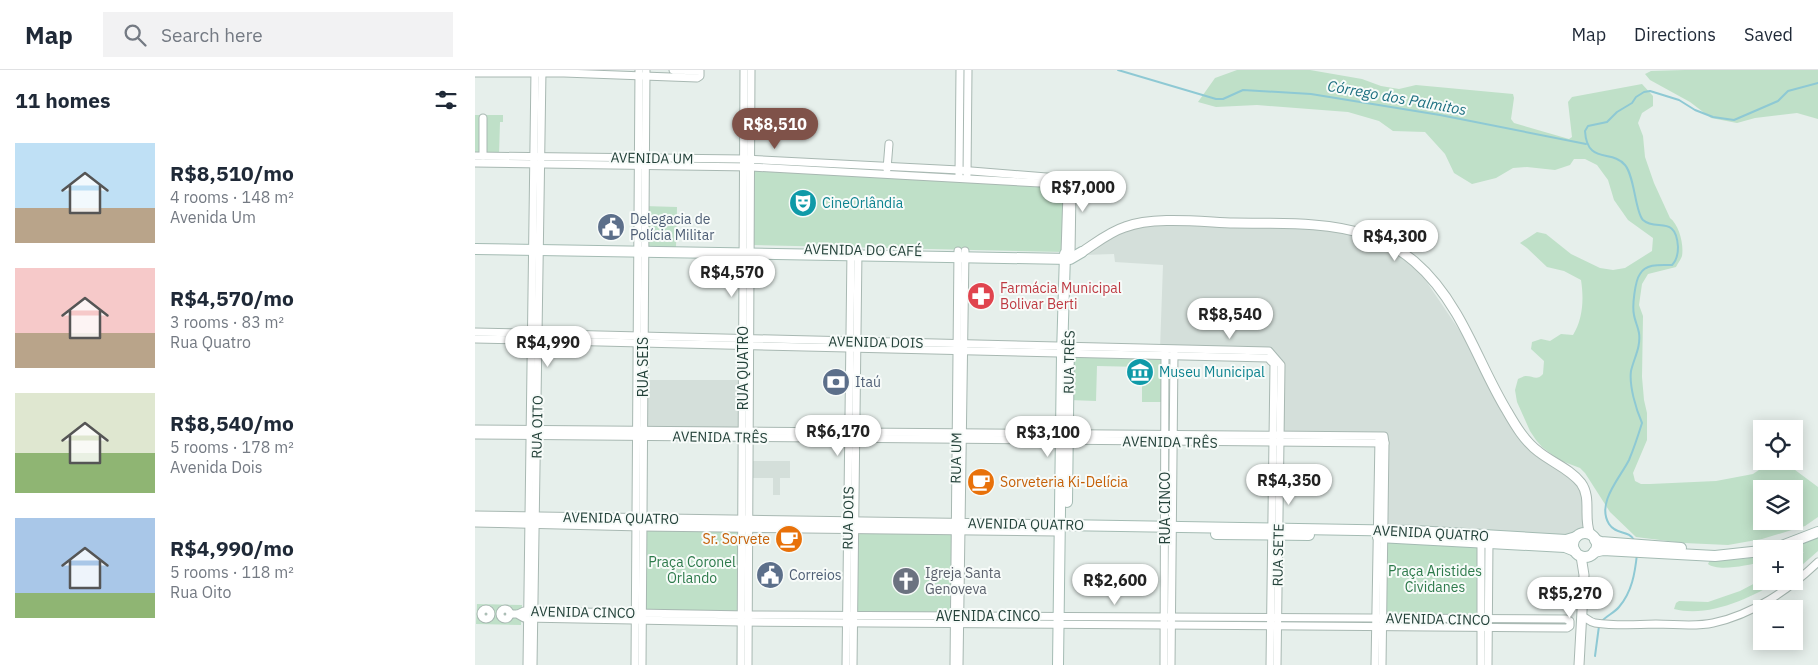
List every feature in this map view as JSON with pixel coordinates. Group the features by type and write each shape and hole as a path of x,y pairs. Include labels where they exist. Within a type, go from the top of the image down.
{"main road":[{"name":"AVENIDA DO CAFÉ","path":"475,244 537,248"},
{"name":"AVENIDA DO CAFÉ","path":"475,249 537,248 1068,256 1082,252"},
{"name":"RUA TRÊS","path":"1064,665 1062,620 1068,256"},
{"name":"AVENIDA QUATRO","path":"1063,528 1380,533 1516,541 1566,540 1585,536 1613,547"},
{"path":"1797,540 1818,532"},
{"path":"1585,536 1597,546 1585,553 1573,544 1585,536"},
{"name":"AVENIDA QUATRO","path":"1527,541 1565,547 1585,553 1613,547"},
{"path":"1613,547 1746,554 1753,553"},
{"name":"RUA TRÊS","path":"1058,665 1062,620"}],"street":[{"path":"475,73 573,72 642,73 698,78 700,76 700,71 673,70"},
{"name":"RUA QUATRO","path":"744,70 748,79"},
{"name":"RUA QUATRO","path":"748,665 745,618 745,523 748,79 751,70"},
{"path":"960,70 963,174"},
{"path":"963,174 968,70"},
{"name":"RUA OITO","path":"533,665 531,615 538,72"},
{"name":"RUA SEIS","path":"635,665 638,617 642,73"},
{"path":"483,118 483,156"},
{"path":"887,170 889,144"},
{"name":"AVENIDA UM","path":"475,156 537,160"},
{"name":"AVENIDA UM","path":"475,163 537,160 747,163 963,174 1065,184"},
{"name":"RUA TRÊS","path":"1065,184 1072,191 1068,256"},
{"path":"1082,252 1126,226 1161,222 1325,225 1355,230 1387,243 1415,262 1431,276 1443,292 1477,351 1506,409 1537,452 1569,471 1581,483 1586,493 1585,536"},
{"name":"RUA DOIS","path":"847,665 850,619 854,253"},
{"name":"RUA UM","path":"959,665 957,620 961,255"},
{"name":"AVENIDA DOIS","path":"475,332 534,338"},
{"name":"AVENIDA DOIS","path":"475,339 534,338 853,344 1174,353 1273,359"},
{"name":"RUA CINCO","path":"1165,353 1169,438"},
{"name":"RUA CINCO","path":"1167,662 1169,438 1174,353"},
{"name":"RUA SETE","path":"1273,359 1281,364 1277,383 1275,472 1274,622 1277,665"},
{"name":"AVENIDA TRÊS","path":"475,429 534,432 1382,439 1380,533"},
{"name":"AVENIDA TRÊS","path":"475,435 534,432"},
{"name":"AVENIDA QUATRO","path":"475,516 532,520 1063,528"},
{"name":"AVENIDA QUATRO","path":"475,522 532,520"},
{"path":"1380,533 1379,622 1382,665"},
{"path":"1485,539 1485,624 1488,665"},
{"path":"1579,665 1585,553"},
{"path":"1582,616 1594,623 1606,624 1696,625 1714,623 1745,612 1773,598 1818,562"},
{"name":"AVENIDA CINCO","path":"491,614 500,614 505,609 514,614 638,617 1379,622 1567,628 1571,623 1566,619 1485,624"},
{"name":"RUA OITO","path":"527,665 531,615"},
{"name":"RUA SEIS","path":"638,617 642,665"},
{"name":"RUA QUATRO","path":"741,665 745,618"},
{"name":"RUA DOIS","path":"850,619 853,665"},
{"name":"RUA UM","path":"954,665 957,620"},
{"name":"RUA SETE","path":"1270,665 1274,622"},
{"path":"1375,665 1379,622"},
{"path":"1481,665 1485,624"}],"shaded area":[{"path":"1161,225 1306,227 1350,233 1381,245 1406,261 1422,275 1470,346 1504,414 1528,443 1583,488 1584,524 1582,531 1576,536 1384,530 1386,437 1280,434 1282,364 1269,351 1160,349 1163,265 1115,262 1114,254 1082,255 1109,236 1139,227"},
{"path":"643,380 743,380 743,431 643,430"},
{"path":"749,461 790,461 790,478 780,478 780,495 773,495 773,478 749,478"}],"green space":[{"path":"1237,70 1310,70 1362,79 1381,86 1399,89 1416,85 1513,94 1511,119 1514,123 1569,139 1572,137 1568,102 1572,97 1642,84 1653,96 1653,106 1642,113 1638,123 1643,136 1645,157 1654,183 1670,218 1678,230 1682,257 1676,267 1648,274 1642,284 1639,305 1643,316 1642,377 1647,413 1647,440 1633,473 1635,481 1641,484 1650,484 1716,481 1753,474 1759,470 1795,470 1818,487 1818,517 1803,527 1803,480 1753,480 1753,530 1792,530 1762,539 1728,545 1684,543 1636,537 1610,512 1580,468 1559,460 1542,447 1530,431 1517,402 1515,390 1518,379 1526,376 1537,378 1543,374 1544,361 1531,349 1532,342 1541,339 1550,341 1561,334 1573,335 1581,316 1582,294 1581,280 1564,271 1547,267 1520,243 1537,232 1546,234 1571,254 1600,268 1613,270 1625,268 1652,251 1653,238 1628,220 1614,200 1608,180 1597,165 1585,159 1574,159 1570,165 1555,170 1527,167 1513,168 1496,178 1472,184 1454,173 1445,154 1425,132 1393,131 1379,121 1348,112 1257,105 1216,107 1198,102 1215,78"},
{"path":"1818,70 1818,119 1797,113 1755,118 1737,123 1711,118 1690,102 1650,80 1645,74 1651,71"},
{"path":"475,115 503,115 503,122 500,122 499,155 475,155"},
{"path":"753,169 1065,188 1064,252 752,245"},
{"path":"644,206 677,207 676,247 645,247"},
{"path":"1069,353 1165,356 1165,402 1142,402 1142,367 1097,366 1096,401 1069,400"},
{"name":"Praça Coronel Orlando","path":"642,526 742,527 741,615 642,614"},
{"path":"855,529 955,531 954,616 854,615"},
{"name":"Praça Aristides Cividanes","path":"1384,537 1481,542 1481,620 1382,619"},
{"path":"1818,537 1818,551 1803,564 1804,552 1803,543"},
{"path":"1753,557 1753,564 1726,568 1708,564 1710,560"},
{"path":"1753,584 1753,590 1762,590 1742,600 1715,609 1687,611 1674,609 1679,601 1708,602 1740,591"},
{"path":"477,604 522,605 521,625 476,624"}],"waterway":[{"name":"Córrego dos Palmitos","path":"1118,70 1216,99 1223,99 1243,90 1311,94 1440,115 1586,144"},
{"path":"1634,540 1629,535 1615,530 1609,524 1605,508 1607,499 1629,460 1642,423 1635,404 1631,383 1631,371 1639,338 1639,331 1633,311 1634,294 1638,277 1643,270 1655,265 1672,265 1677,257 1678,247 1674,231 1669,227 1654,225 1643,220 1638,210 1631,178 1625,165 1620,160 1601,155 1590,148 1585,131 1588,126 1607,122 1644,92 1650,91 1679,100 1695,110 1713,117 1734,120 1778,101 1788,91 1818,83"},
{"path":"1601,622 1617,609 1627,595 1634,575 1637,554"},
{"path":"1595,656 1599,626"}],"place":[{"name":"CineOrlândia","path":"803,203"},
{"name":"Delegacia de Polícia Militar","path":"611,227"},
{"name":"Farmácia Municipal Bolivar Berti","path":"981,296"},
{"name":"Museu Municipal","path":"1140,372"},
{"name":"Itaú","path":"836,382"},
{"name":"Sorveteria Ki-Delícia","path":"981,482"},
{"name":"Sr. Sorvete","path":"789,539"},
{"name":"Correios","path":"770,575"},
{"name":"Igreja Santa Genoveva","path":"906,581"}]}
